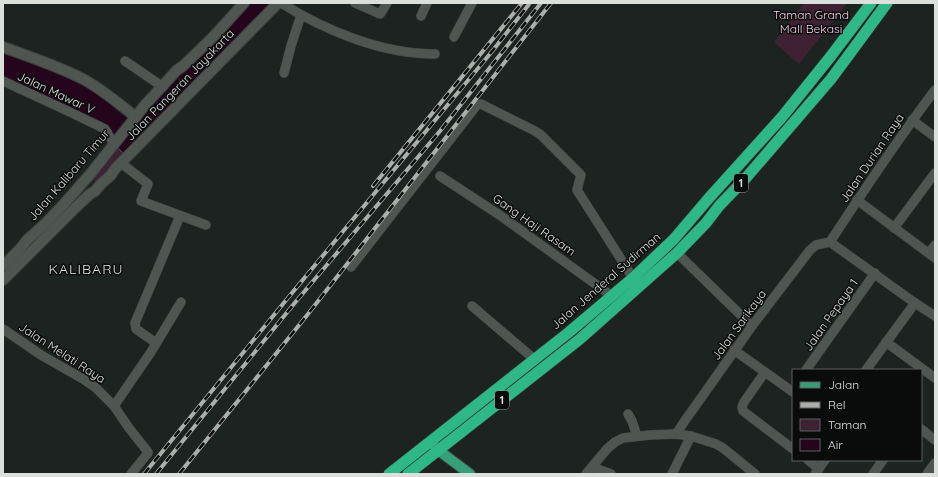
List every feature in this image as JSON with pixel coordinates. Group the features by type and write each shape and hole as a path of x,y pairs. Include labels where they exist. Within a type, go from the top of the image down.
{"highway":[{"name":"Jalan Jenderal Sudirman","path":"389,474 534,358 568,333 633,278 674,239 782,117 871,3"},
{"name":"1","path":"408,474 575,343 677,253 706,223 719,206 745,179 792,125 835,73 887,3"},
{"path":"782,117 792,125"}],"main road":[{"path":"430,442 438,450 470,474"}],"street":[{"name":"Jalan Pangeran Jayakarta","path":"136,117 177,70 184,66 213,37 244,3"},
{"name":"Jalan Pangeran Jayakarta","path":"101,184 278,3"},
{"path":"281,3 301,15 347,36 380,47 422,54 435,54"},
{"path":"355,3 380,14 387,3"},
{"path":"420,16 427,3"},
{"path":"454,38 472,3"},
{"path":"284,73 301,15"},
{"path":"3,47 68,72 84,80 136,117"},
{"path":"126,61 163,87"},
{"name":"Jalan Mawar V","path":"3,81 104,129 114,144"},
{"name":"Jalan Durian Raya","path":"830,242 912,120 935,90"},
{"path":"351,267 470,114 478,105 481,104 541,135 581,175 577,190 633,278"},
{"name":"Jalan Kalibaru Timur","path":"4,264 45,224 92,172 136,117"},
{"path":"912,120 935,137"},
{"path":"121,163 148,184 141,201 206,225"},
{"path":"92,172 95,181 101,184"},
{"path":"894,228 935,173"},
{"name":"Gang Haji Rasam","path":"440,176 502,216 612,296"},
{"name":"Jalan Kalibaru Timur","path":"3,280 75,208 90,194 96,191 101,184"},
{"path":"69,197 72,198 75,208"},
{"path":"857,200 932,255 935,245"},
{"path":"156,343 136,329 135,323 180,216"},
{"path":"830,242 935,316"},
{"name":"Jalan Sarikaya","path":"677,433 734,350 810,250 816,245 830,242"},
{"path":"677,253 752,326"},
{"name":"Jalan Pepaya 1","path":"807,369 875,273"},
{"path":"114,406 182,302"},
{"path":"867,369 915,303"},
{"path":"472,306 534,358"},
{"name":"Jalan Melati Raya","path":"3,329 41,355 96,388 114,406 148,452 131,474"},
{"path":"886,342 935,378"},
{"path":"734,350 792,390"},
{"path":"765,372 744,402 742,407 743,410 792,448"},
{"path":"628,414 637,436"},
{"path":"922,431 935,440"},
{"path":"589,471 607,449 615,442 623,438 677,433 716,444 755,474"},
{"path":"672,474 691,436"},
{"path":"809,461 817,471 824,461"},
{"path":"873,474 881,461"},
{"path":"927,474 935,463"},
{"path":"589,471 611,474"}],"green space":[{"name":"Taman Grand Mall Bekasi","path":"804,3 847,3 799,64 774,42"},
{"path":"114,144 127,157 101,184 93,178"}],"water":[{"path":"244,3 278,3 127,157 114,144 104,129 3,81 3,47 68,72 136,116"}],"railway":[{"path":"373,186 522,3"},
{"path":"144,474 494,49 530,3"},
{"path":"156,474 293,305 440,131 541,3"},
{"path":"179,474 308,314 551,3"}],"district":[{"name":"KALIBARU","path":"86,269"}]}
